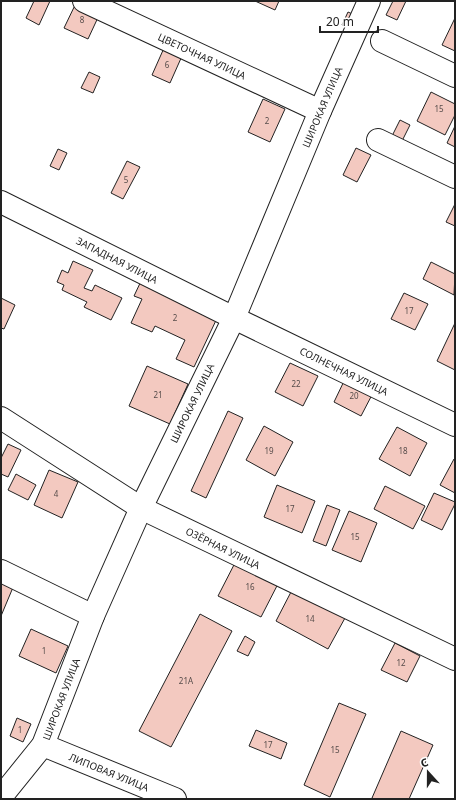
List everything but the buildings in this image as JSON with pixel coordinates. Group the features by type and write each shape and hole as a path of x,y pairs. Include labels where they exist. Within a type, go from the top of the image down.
{"street":[{"name":"ЦВЕТОЧНАЯ УЛИЦА","path":"84,1 320,111"},
{"name":"ШИРОКАЯ УЛИЦА","path":"1,796 43,745 93,616 141,508 234,318 320,111 369,1"},
{"path":"382,41 455,76"},
{"path":"378,140 455,177"},
{"name":"ЗАПАДНАЯ УЛИЦА","path":"1,202 234,318"},
{"name":"СОЛНЕЧНАЯ УЛИЦА","path":"234,318 455,425"},
{"name":"ОЗЁРНАЯ УЛИЦА","path":"1,418 141,508 455,659"},
{"path":"1,571 93,616"},
{"name":"ЛИПОВАЯ УЛИЦА","path":"43,745 175,799"}]}
